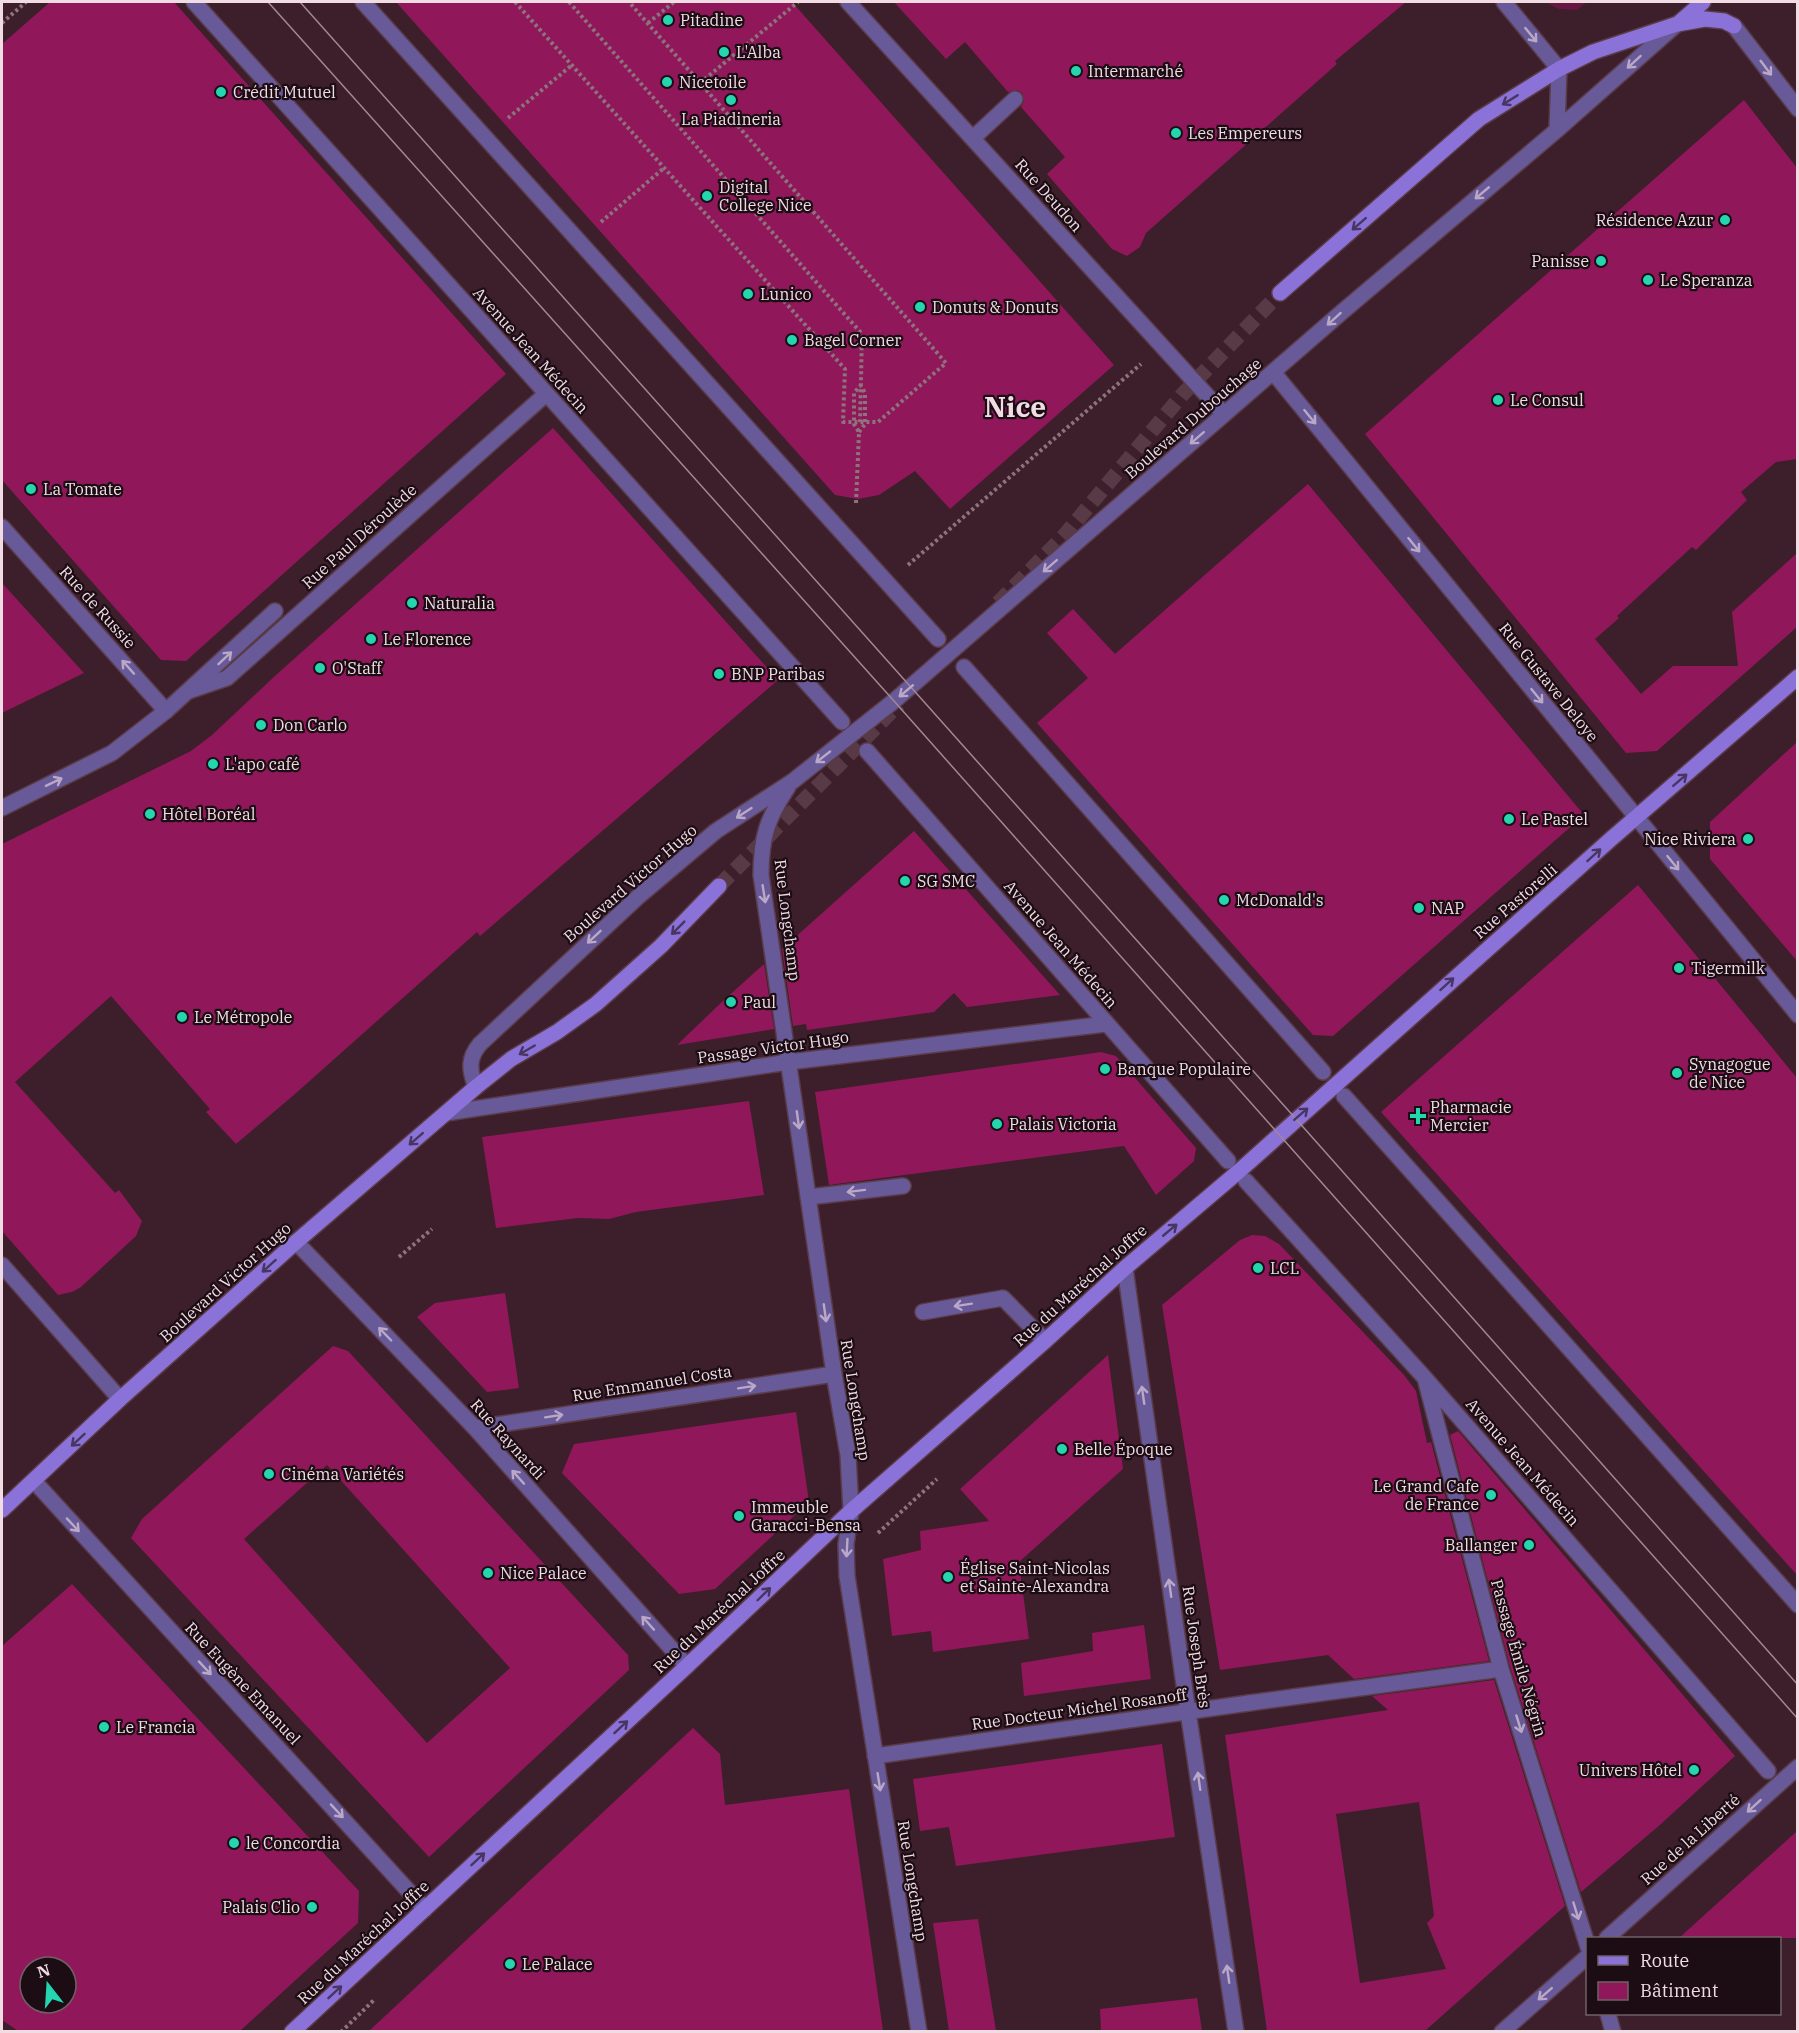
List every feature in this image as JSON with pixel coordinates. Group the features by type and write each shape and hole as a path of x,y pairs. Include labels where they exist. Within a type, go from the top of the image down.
{"main road":[{"name":"Boulevard Dubouchage","path":"1677,24 1703,2"},
{"name":"Boulevard Dubouchage","path":"1280,292 1479,119 1559,69 1593,52 1677,24 1705,19 1724,21 1734,26"},
{"name":"Rue Pastorelli","path":"1258,1153 1797,677"},
{"name":"Boulevard Victor Hugo","path":"2,1510 120,1399 296,1242 511,1059 557,1032 596,1004 661,946 719,886"},
{"name":"Rue du Maréchal Joffre","path":"292,2031 687,1666 851,1510 1258,1153"}],"street":[{"name":"Avenue Jean Médecin","path":"194,2 842,722"},
{"path":"363,2 938,639"},
{"name":"Rue Deudon","path":"848,2 1224,414"},
{"path":"1504,2 1559,69 1557,130"},
{"name":"Boulevard Dubouchage","path":"853,734 951,653 1224,414 1557,130 1677,24"},
{"path":"1734,26 1797,109"},
{"path":"973,138 1015,99"},
{"name":"Rue Gustave Deloye","path":"1273,372 1797,1015"},
{"name":"Rue Paul Déroulède","path":"189,691 227,678 546,394"},
{"name":"Rue de Russie","path":"2,527 166,711"},
{"name":"Rue Paul Déroulède","path":"2,808 112,753 189,691 275,611"},
{"path":"964,668 1323,1072"},
{"name":"Boulevard Victor Hugo","path":"476,1087 470,1073 470,1061 480,1044 647,889 716,831 793,781 853,734"},
{"name":"Avenue Jean Médecin","path":"867,751 1227,1161"},
{"name":"Rue Longchamp","path":"793,781 765,831 761,853 761,875 834,1374 848,1455 851,1510 846,1544 847,1576 919,2031"},
{"name":"Passage Victor Hugo","path":"446,1113 789,1062 1106,1024"},
{"path":"1344,1096 1797,1605"},
{"name":"Avenue Jean Médecin","path":"1246,1181 1424,1377 1768,1771"},
{"path":"809,1197 903,1186"},
{"name":"Rue Raynardi","path":"296,1242 475,1428 687,1666"},
{"path":"2,1265 120,1399"},
{"name":"Rue Joseph Brès","path":"1125,1268 1236,2031"},
{"path":"923,1312 1003,1298 1044,1341"},
{"name":"Rue Emmanuel Costa","path":"475,1428 834,1374"},
{"name":"Passage Émile Négrin","path":"1424,1377 1501,1668 1586,1944"},
{"name":"Rue Eugène Emanuel","path":"34,1481 425,1909"},
{"name":"Rue Docteur Michel Rosanoff","path":"875,1756 1501,1668"},
{"name":"Rue de la Liberté","path":"1608,1937 1797,1767"},
{"path":"1502,2031 1586,1957"},
{"path":"1609,2015 1613,2031"}],"path":[{"path":"2,23 26,2"},
{"path":"515,2 845,369 843,422 878,422 946,363 629,2"},
{"path":"569,2 862,334 860,422"},
{"path":"648,23 674,2"},
{"path":"700,83 798,2"},
{"path":"484,138 572,65"},
{"path":"578,242 664,168"},
{"path":"887,583 1162,345"},
{"path":"857,499 859,432 854,424 854,393 860,386"},
{"path":"859,432 865,424 865,393 860,386"},
{"path":"399,1257 432,1228"}],"shaded area":[{"path":"1545,2 1587,2 1577,10 1559,9"}],"building":[{"path":"50,2 174,2 506,374 186,661 161,660 2,480 2,44"},
{"path":"396,2 792,2 1114,365 950,509 915,471 879,495 858,499 835,495"},
{"path":"894,2 1406,2 1335,61 1337,64 1146,233 1140,247 1127,256 1112,249 1047,174 1065,157 1021,107 1024,101 1022,93 1017,90 1008,92 965,42 946,59"},
{"path":"1744,100 1797,168 1797,459 1776,462 1741,492 1747,500 1696,550 1692,547 1595,639 1641,694 1673,666 1738,666 1732,612 1797,553 1797,627 1657,751 1626,753 1365,434"},
{"path":"553,428 778,680 480,936 477,932 236,1144 206,1112 210,1109 111,996 15,1082 115,1193 119,1190 142,1221 136,1236 81,1287 58,1295 2,1231 2,844 191,751 212,735"},
{"path":"1308,484 1584,815 1333,1036 1313,1035 1037,723 1088,678 1047,633 1073,609 1115,654"},
{"path":"2,583 84,673 2,713"},
{"path":"1797,742 1797,961 1710,859 1710,822"},
{"path":"914,831 1060,995 967,1007 954,993 934,1012 807,1030 806,1024 793,1026 782,949"},
{"path":"1638,885 1797,1078 1797,1575 1381,1112"},
{"path":"764,964 774,1029 677,1045 724,1000"},
{"name":"Palais Victoria","path":"1101,1052 1116,1056 1196,1148 1194,1161 1156,1195 1124,1146 829,1185 815,1092"},
{"path":"749,1101 764,1195 636,1212 609,1219 578,1218 496,1228 482,1137"},
{"path":"1252,1235 1265,1236 1279,1244 1404,1375 1416,1391 1427,1443 1431,1442 1489,1661 1354,1679 1328,1655 1220,1670 1162,1305 1240,1240"},
{"path":"505,1293 519,1388 487,1392 417,1317 435,1303"},
{"name":"Nice Palace","path":"333,1346 348,1351 628,1655 629,1670 429,1857 131,1538 142,1519","holes":["327,1465 510,1668 427,1743 244,1539"]},
{"path":"1108,1355 1123,1469 1019,1562 1029,1639 933,1652 931,1631 892,1636 883,1559 921,1550 920,1531 989,1521 960,1489"},
{"path":"796,1412 809,1502 715,1589 679,1594 562,1473 574,1444"},
{"path":"1458,1431 1735,1756 1661,1824 1581,1892 1510,1666 1450,1435"},
{"path":"72,1584 359,1891 358,1923 240,2031 18,2031 2,2020 2,1646"},
{"path":"1144,1625 1151,1679 1024,1696 1021,1663 1093,1651 1092,1633"},
{"path":"1494,1680 1565,1906 1425,2031 1267,2031 1225,1735 1388,1710 1372,1696","holes":["1419,1802 1434,1916 1427,1923 1446,1969 1360,1983 1336,1814"]},
{"path":"693,1728 720,1754 725,1805 849,1789 883,2031 369,2031"},
{"path":"1162,1744 1175,1837 956,1866 949,1827 920,1831 913,1779"},
{"path":"1797,1831 1797,1938 1680,1937"},
{"path":"978,1919 996,2031 949,2031 933,1923"},
{"path":"1197,1998 1202,2031 1101,2031 1100,2009"}],"tunnel":[{"path":"998,603 1063,537 1183,394 1280,293"},
{"path":"719,886 899,704"}],"tram line":[{"path":"268,2 894,701 1798,1719"},
{"path":"300,2 1798,1685"}],"place":[{"name":"Pitadine","path":"668,20"},
{"name":"L'Alba","path":"724,52"},
{"name":"Intermarché","path":"1076,71"},
{"name":"Nicetoile","path":"667,82"},
{"name":"Crédit Mutuel","path":"221,92"},
{"name":"La Piadineria","path":"731,100"},
{"name":"Les Empereurs","path":"1176,133"},
{"name":"Digital College Nice","path":"707,196"},
{"name":"Résidence Azur","path":"1725,220"},
{"name":"Panisse","path":"1601,261"},
{"name":"Le Speranza","path":"1648,280"},
{"name":"Lunico","path":"748,294"},
{"name":"Donuts & Donuts","path":"920,307"},
{"name":"Bagel Corner","path":"792,340"},
{"name":"Le Consul","path":"1498,400"},
{"name":"La Tomate","path":"31,489"},
{"name":"Naturalia","path":"412,603"},
{"name":"Le Florence","path":"371,639"},
{"name":"O'Staff","path":"320,668"},
{"name":"BNP Paribas","path":"719,674"},
{"name":"Don Carlo","path":"261,725"},
{"name":"L'apo café","path":"213,764"},
{"name":"Hôtel Boréal","path":"150,814"},
{"name":"Le Pastel","path":"1509,819"},
{"name":"Nice Riviera","path":"1748,839"},
{"name":"SG SMC","path":"905,881"},
{"name":"McDonald's","path":"1224,900"},
{"name":"NAP","path":"1419,908"},
{"name":"Tigermilk","path":"1679,968"},
{"name":"Paul","path":"731,1002"},
{"name":"Le Métropole","path":"182,1017"},
{"name":"Banque Populaire","path":"1105,1069"},
{"name":"Synagogue de Nice","path":"1677,1073"},
{"name":"Pharmacie Mercier","path":"1418,1116"},
{"name":"Palais Victoria","path":"997,1124"},
{"name":"LCL","path":"1258,1268"},
{"name":"Belle Époque","path":"1062,1449"},
{"name":"Cinéma Variétés","path":"269,1474"},
{"name":"Le Grand Cafe de France","path":"1491,1495"},
{"name":"Immeuble Garacci-Bensa","path":"739,1516"},
{"name":"Ballanger","path":"1529,1545"},
{"name":"Nice Palace","path":"488,1573"},
{"name":"Église Saint-Nicolas et Sainte-Alexandra","path":"948,1577"},
{"name":"Le Francia","path":"104,1727"},
{"name":"Univers Hôtel","path":"1694,1770"},
{"name":"le Concordia","path":"234,1843"},
{"name":"Palais Clio","path":"312,1907"},
{"name":"Le Palace","path":"510,1964"}],"district":[{"name":"Nice","path":"1015,407"}]}
